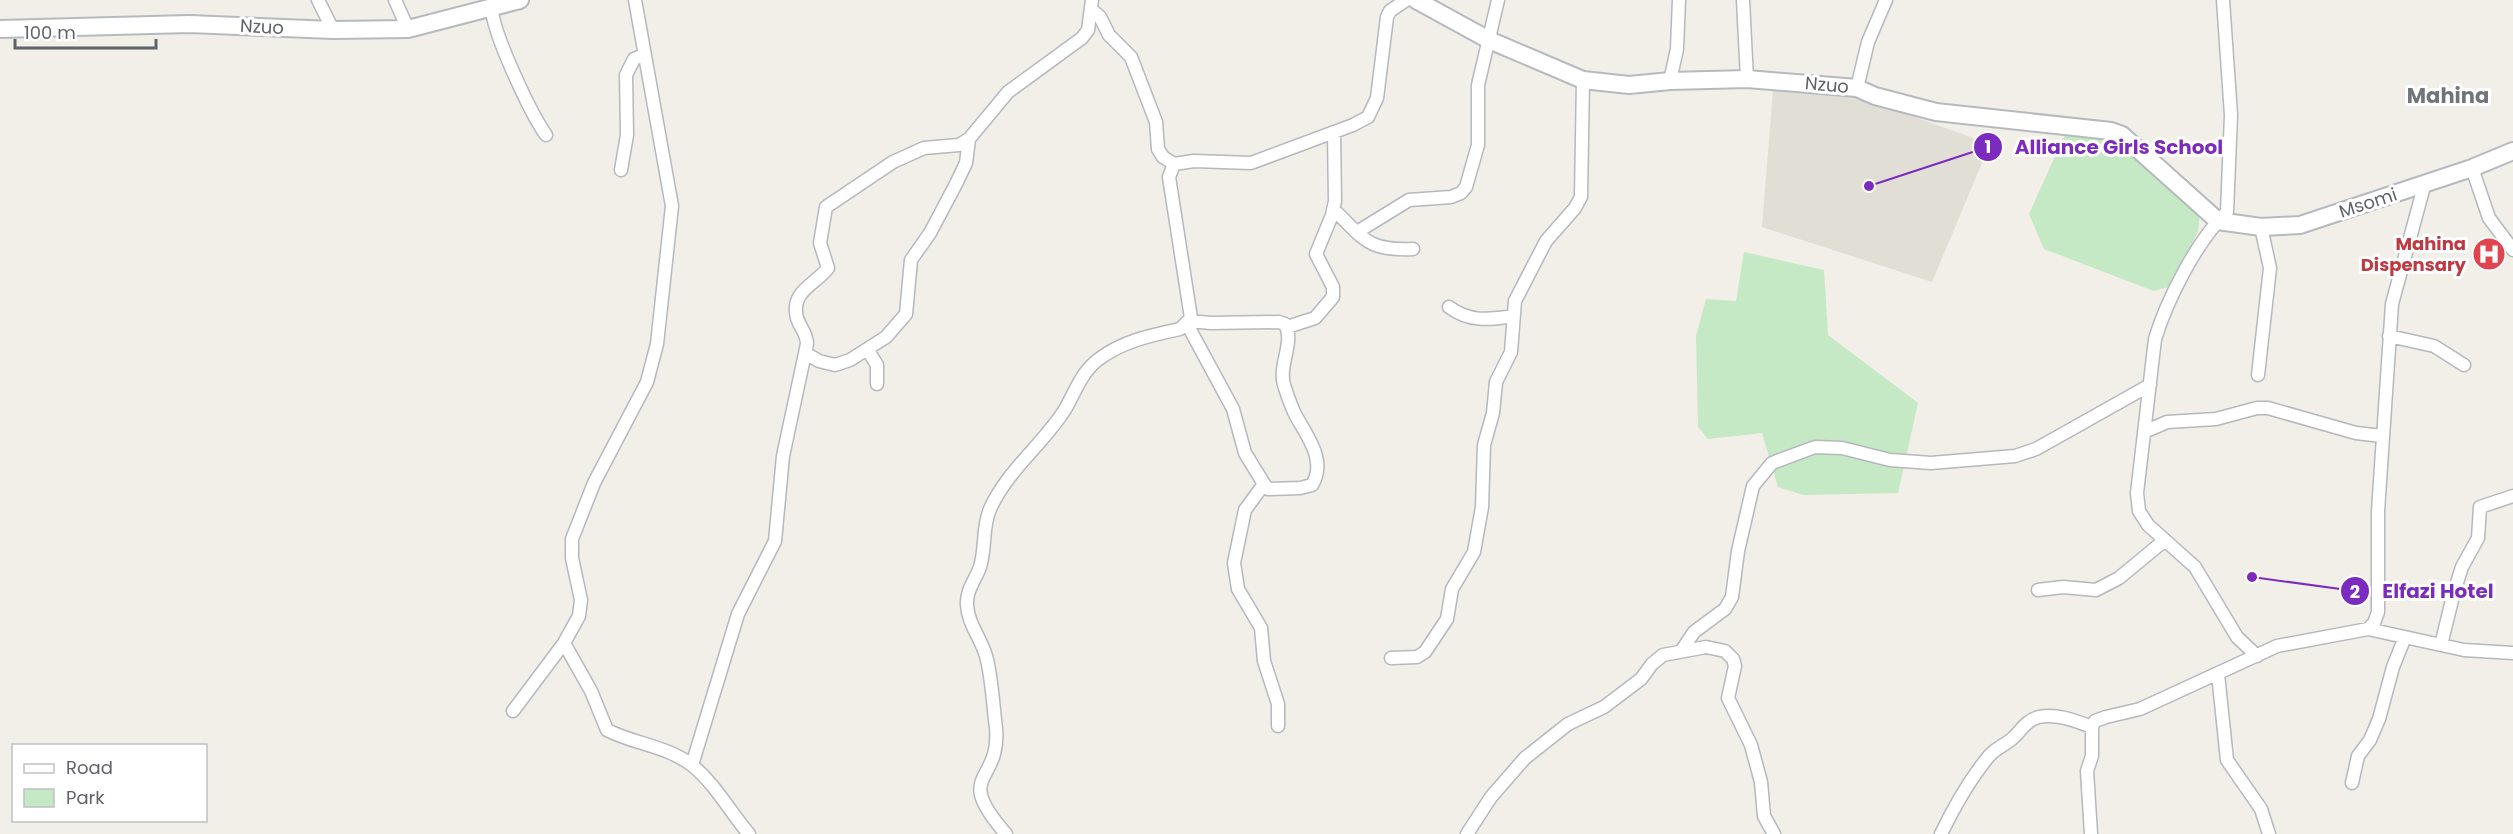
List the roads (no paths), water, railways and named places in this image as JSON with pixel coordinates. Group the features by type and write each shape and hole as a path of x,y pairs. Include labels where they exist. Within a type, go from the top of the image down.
{"street":[{"path":"318,0 333,30"},
{"path":"395,0 408,29"},
{"name":"Nzuo","path":"0,29 189,24 333,30 408,29 520,0"},
{"path":"513,711 564,643 579,616 581,600 572,558 572,539 594,483 647,382 657,344 672,206 635,0"},
{"path":"1092,4 1109,35 1131,57 1156,122 1158,150 1163,157 1174,164 1194,161 1251,163 1368,117 1374,109 1387,17 1390,11 1406,0"},
{"name":"Nzuo","path":"1416,0 1489,40 1583,80 1629,85 1670,81 1747,79 1857,88 1875,96 1936,112 2111,131 2122,135 2218,220"},
{"path":"1357,232 1409,200 1450,196 1461,193 1466,187 1478,145 1478,85 1498,0"},
{"path":"1670,81 1678,40 1679,0"},
{"path":"1743,0 1747,79"},
{"path":"1857,88 1868,42 1886,0"},
{"path":"2223,0 2231,115 2227,212 2206,234 2161,320 2155,339 2137,493 2139,511 2148,525 2195,567 2236,637 2257,656"},
{"path":"692,765 738,614 775,541 783,456 807,339 797,318 797,301 802,290 828,268 820,243 826,207 893,162 924,148 959,145 969,139 1008,92 1082,38 1088,30 1092,4"},
{"path":"492,7 492,15 502,45 534,117 546,135"},
{"path":"621,170 627,135 626,75 634,59 644,55"},
{"path":"1391,658 1417,657 1425,652 1447,619 1452,589 1474,552 1482,507 1484,446 1493,413 1496,382 1511,352 1513,316 1518,290 1546,241 1575,208 1581,197 1583,80"},
{"path":"1006,834 984,806 980,795 981,777 997,748 987,659 967,607 968,592 980,568 985,523 990,508 1019,464 1064,411 1085,373 1097,360 1125,345 1180,329 1188,322 1279,322 1287,327 1315,318 1333,297 1333,287 1316,254 1333,208 1334,132"},
{"path":"805,353 819,361 835,365 850,360 886,337 906,314 911,260 930,233 966,163 969,139"},
{"name":"Msomi","path":"2218,220 2261,227 2300,225 2472,168 2513,151"},
{"path":"1174,164 1169,177 1188,322 1233,409 1245,453 1268,489 1309,486 1317,472 1317,459 1308,434 1294,412 1282,376 1287,327"},
{"path":"2472,168 2489,218 2513,250"},
{"path":"2368,628 2374,623 2378,612 2378,511 2392,304 2425,183"},
{"path":"1333,208 1375,247 1387,250 1413,249"},
{"path":"2258,375 2270,268 2261,227"},
{"path":"1449,307 1461,316 1476,319 1513,316"},
{"path":"2389,336 2434,346 2464,365"},
{"path":"867,349 877,365 877,384"},
{"path":"1682,650 1694,632 1725,609 1732,597 1737,551 1753,486 1772,463 1815,447 1842,448 1890,460 1931,463 2015,456 2036,449 2150,385"},
{"path":"2144,432 2167,422 2216,419 2268,408 2356,433 2382,436"},
{"path":"1264,484 1245,510 1234,563 1238,589 1261,628 1264,661 1278,704 1278,726"},
{"path":"2441,645 2462,567 2478,538 2480,507 2513,496"},
{"path":"2038,590 2062,586 2096,590 2119,578 2165,540"},
{"path":"2091,834 2087,771 2092,756 2092,727 2095,721 2140,709 2277,646 2368,628 2464,650 2513,653"},
{"path":"2352,783 2358,756 2370,740 2379,719 2393,667 2404,638"},
{"path":"564,643 591,691 607,730 647,743 692,765 714,788 749,834"},
{"path":"1467,834 1491,797 1525,758 1568,724 1604,707 1641,680 1652,664 1663,655 1706,647 1725,651 1733,659 1735,666 1728,698 1751,745 1761,782 1764,816 1774,834"},
{"path":"2218,674 2227,760 2261,809 2270,834"},
{"path":"1941,834 1952,811 1988,757 2003,747 2023,726 2035,718 2046,716 2064,718 2092,727"}],"place":[{"name":"Alliance Girls School","path":"1869,186"},
{"name":"Mahina Dispensary","path":"2489,254"},
{"name":"Elfazi Hotel","path":"2252,577"}],"district":[{"name":"Mahina","path":"2448,96"}]}
